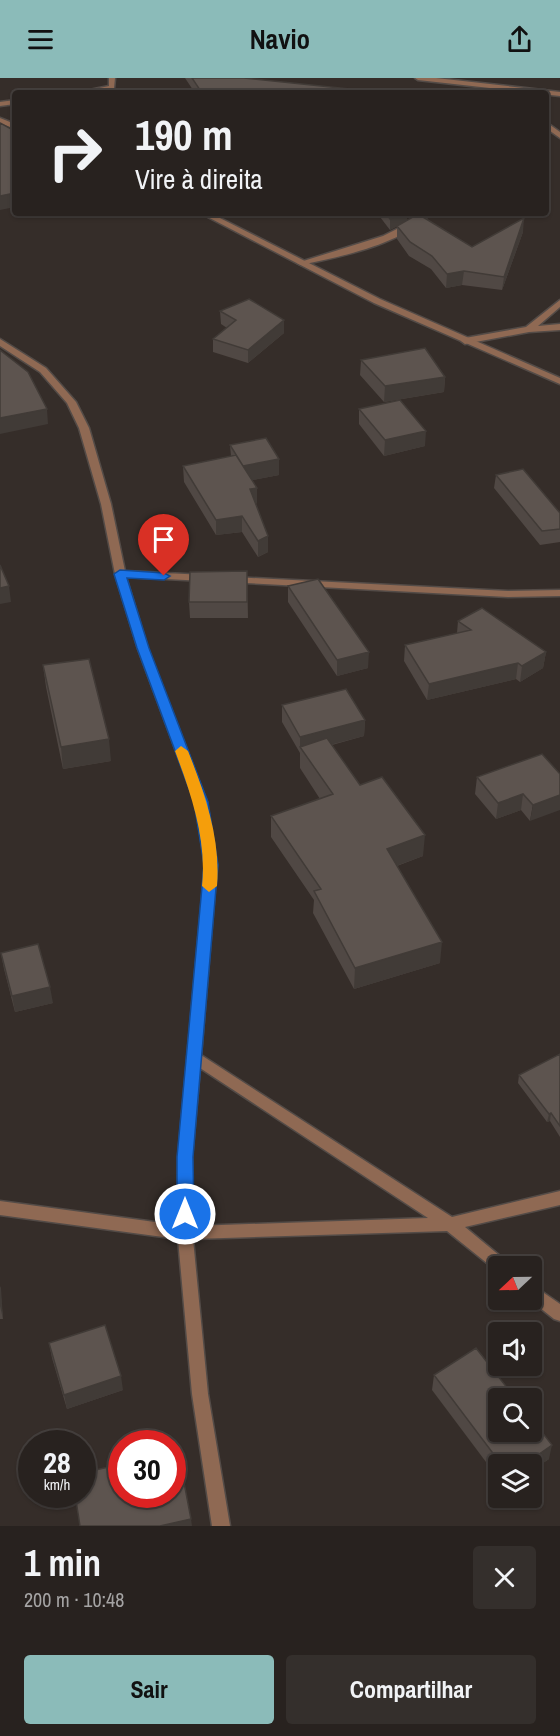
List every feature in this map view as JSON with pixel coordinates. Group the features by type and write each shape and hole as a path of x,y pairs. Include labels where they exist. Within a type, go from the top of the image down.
{"street":[{"path":"95,90 112,87 112,78"},
{"path":"418,78 510,90"},
{"path":"210,216 465,341 560,381"},
{"path":"301,262 372,243 406,227 422,216"},
{"path":"529,329 560,303"},
{"path":"465,341 529,329 560,327"},
{"path":"0,342 43,370 71,402 84,428 106,504 120,574 143,648 201,802 211,865 185,1157 185,1233 200,1394 221,1526"},
{"path":"120,574 508,594 560,593"},
{"path":"195,1058 450,1224 489,1256"},
{"path":"0,1208 185,1233 450,1224 560,1198"},
{"path":"542,1300 560,1314"}],"building":[{"path":"192,78 244,78 359,90 200,90"},
{"path":"0,123 12,129 12,194 0,196"},
{"path":"414,216 421,216 472,247 524,218 504,277 464,271 447,274 432,256 410,242 397,226"},
{"path":"249,299 284,320 248,350 213,339 236,320 220,311"},
{"path":"425,348 445,377 385,386 361,360"},
{"path":"0,350 28,372 47,409 0,418"},
{"path":"400,400 426,431 385,440 359,409"},
{"path":"266,438 279,459 243,466 230,445"},
{"path":"236,455 257,488 250,489 268,536 258,541 242,516 216,520 183,466"},
{"path":"523,469 560,513 560,529 542,531 496,475"},
{"path":"0,565 9,586 0,588"},
{"path":"247,571 247,602 189,602 190,572"},
{"path":"318,579 369,652 337,660 288,586"},
{"path":"482,608 546,652 522,666 518,663 429,684 405,645 471,630 458,621"},
{"path":"89,659 109,739 61,747 43,665"},
{"path":"346,689 365,720 300,737 282,705"},
{"path":"327,738 360,785 382,777 425,835 387,849 442,942 355,968 314,891 321,889 271,816 333,794 300,747"},
{"path":"542,754 560,774 560,795 533,805 523,794 498,803 477,777"},
{"path":"38,944 50,987 12,996 1,953"},
{"path":"560,1054 560,1126 519,1075"},
{"path":"105,1325 121,1376 64,1395 49,1343"},
{"path":"476,1348 488,1363 488,1376 498,1376 507,1388 488,1388 488,1442 542,1442 542,1432 552,1445 539,1454 493,1454 434,1375"},
{"path":"108,1467 108,1508 186,1508 186,1493 191,1519 160,1526 80,1526 77,1508 96,1508 96,1470"}],"slow traffic":[{"path":"181,751 201,802 211,865 209,886"}],"route":[{"path":"164,576 120,574 143,648 201,802 211,865 185,1157 185,1214"}]}
